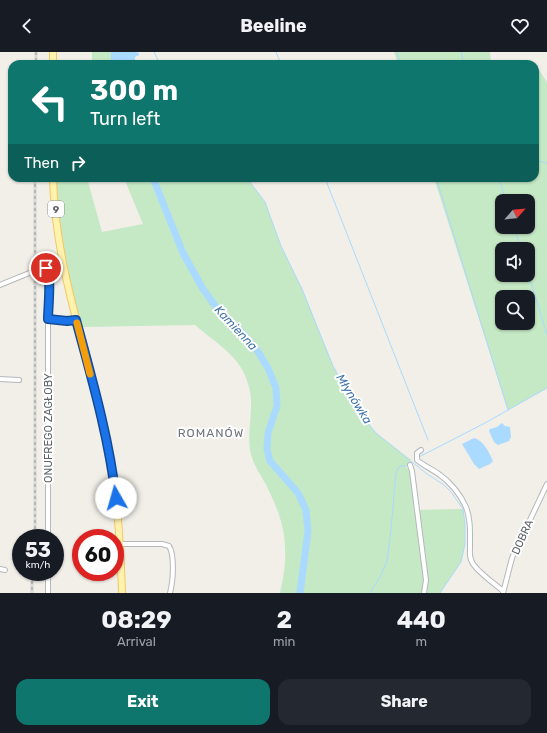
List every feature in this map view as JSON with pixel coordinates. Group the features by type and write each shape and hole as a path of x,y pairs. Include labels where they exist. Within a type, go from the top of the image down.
{"main road":[{"name":"9","path":"54,182 59,240 65,275 109,449 119,529"},
{"name":"9","path":"122,581 122,593"}],"street":[{"name":"ONUFREGO ZAGŁOBY","path":"0,285 42,267 48,270 48,529"},
{"path":"48,319 67,321 76,320"},
{"path":"0,379 19,380"},
{"path":"421,450 416,455 416,460 450,483 460,495 466,506 470,525 470,556 472,563 503,592"},
{"path":"410,465 426,580 424,593"},
{"name":"DOBRA","path":"503,592 512,558 547,484"},
{"path":"124,544 162,544 169,546 172,552 173,578 170,593"},
{"path":"0,569 5,570"},
{"path":"48,581 48,593"}],"green space":[{"path":"92,52 111,52 111,60 92,60"},
{"path":"394,52 490,52 491,60 397,60"},
{"path":"539,70 547,82 547,388 508,410 435,182 539,182"},
{"path":"53,182 88,182 102,232 143,224 126,182 250,182 265,202 281,246 302,289 333,366 341,380 357,402 367,422 376,433 411,460 411,463 406,466 411,474 414,510 463,509 465,544 461,562 440,593 280,593 285,566 285,542 283,530 276,506 256,467 250,451 249,436 251,396 246,378 239,364 228,352 195,325 83,327 76,320 65,275"}],"water":[{"path":"111,52 139,53 139,55 135,57 135,60 111,60"},
{"path":"502,423 505,426 510,427 511,437 509,441 498,445 494,442 489,431"},
{"path":"474,438 480,441 488,450 493,461 479,469 474,464 462,444"}],"waterway":[{"name":"Młynówka","path":"154,52 158,60"},
{"path":"276,52 279,60"},
{"path":"397,52 400,60"},
{"path":"461,52 463,60"},
{"path":"539,161 547,163"},
{"name":"Kamienna","path":"155,182 183,253 203,289 224,318 240,330 257,350 268,368 276,388 277,406 268,433 267,449 270,461 298,493 306,510 308,531 300,593"},
{"name":"Młynówka","path":"250,182 265,202 281,246 302,289 333,366 357,402 367,422 376,433 427,474 444,485 463,509 465,544 461,562 440,593"},
{"path":"327,182 428,440"},
{"path":"437,182 508,410"},
{"path":"500,182 504,194"},
{"path":"516,234 519,242"},
{"path":"531,282 547,335"},
{"path":"419,457 485,423 547,388"},
{"path":"370,593 381,575 387,561 396,472 400,466 406,466"}],"railway":[{"path":"36,52 36,60"},
{"path":"35,182 35,529"},
{"path":"32,581 32,593"}],"slow traffic":[{"path":"77,323 90,374"}],"district":[{"name":"ROMANÓW","path":"211,433"}],"route":[{"path":"46,268 48,270 48,319 67,321 76,320 98,401 109,449 116,498"}]}
